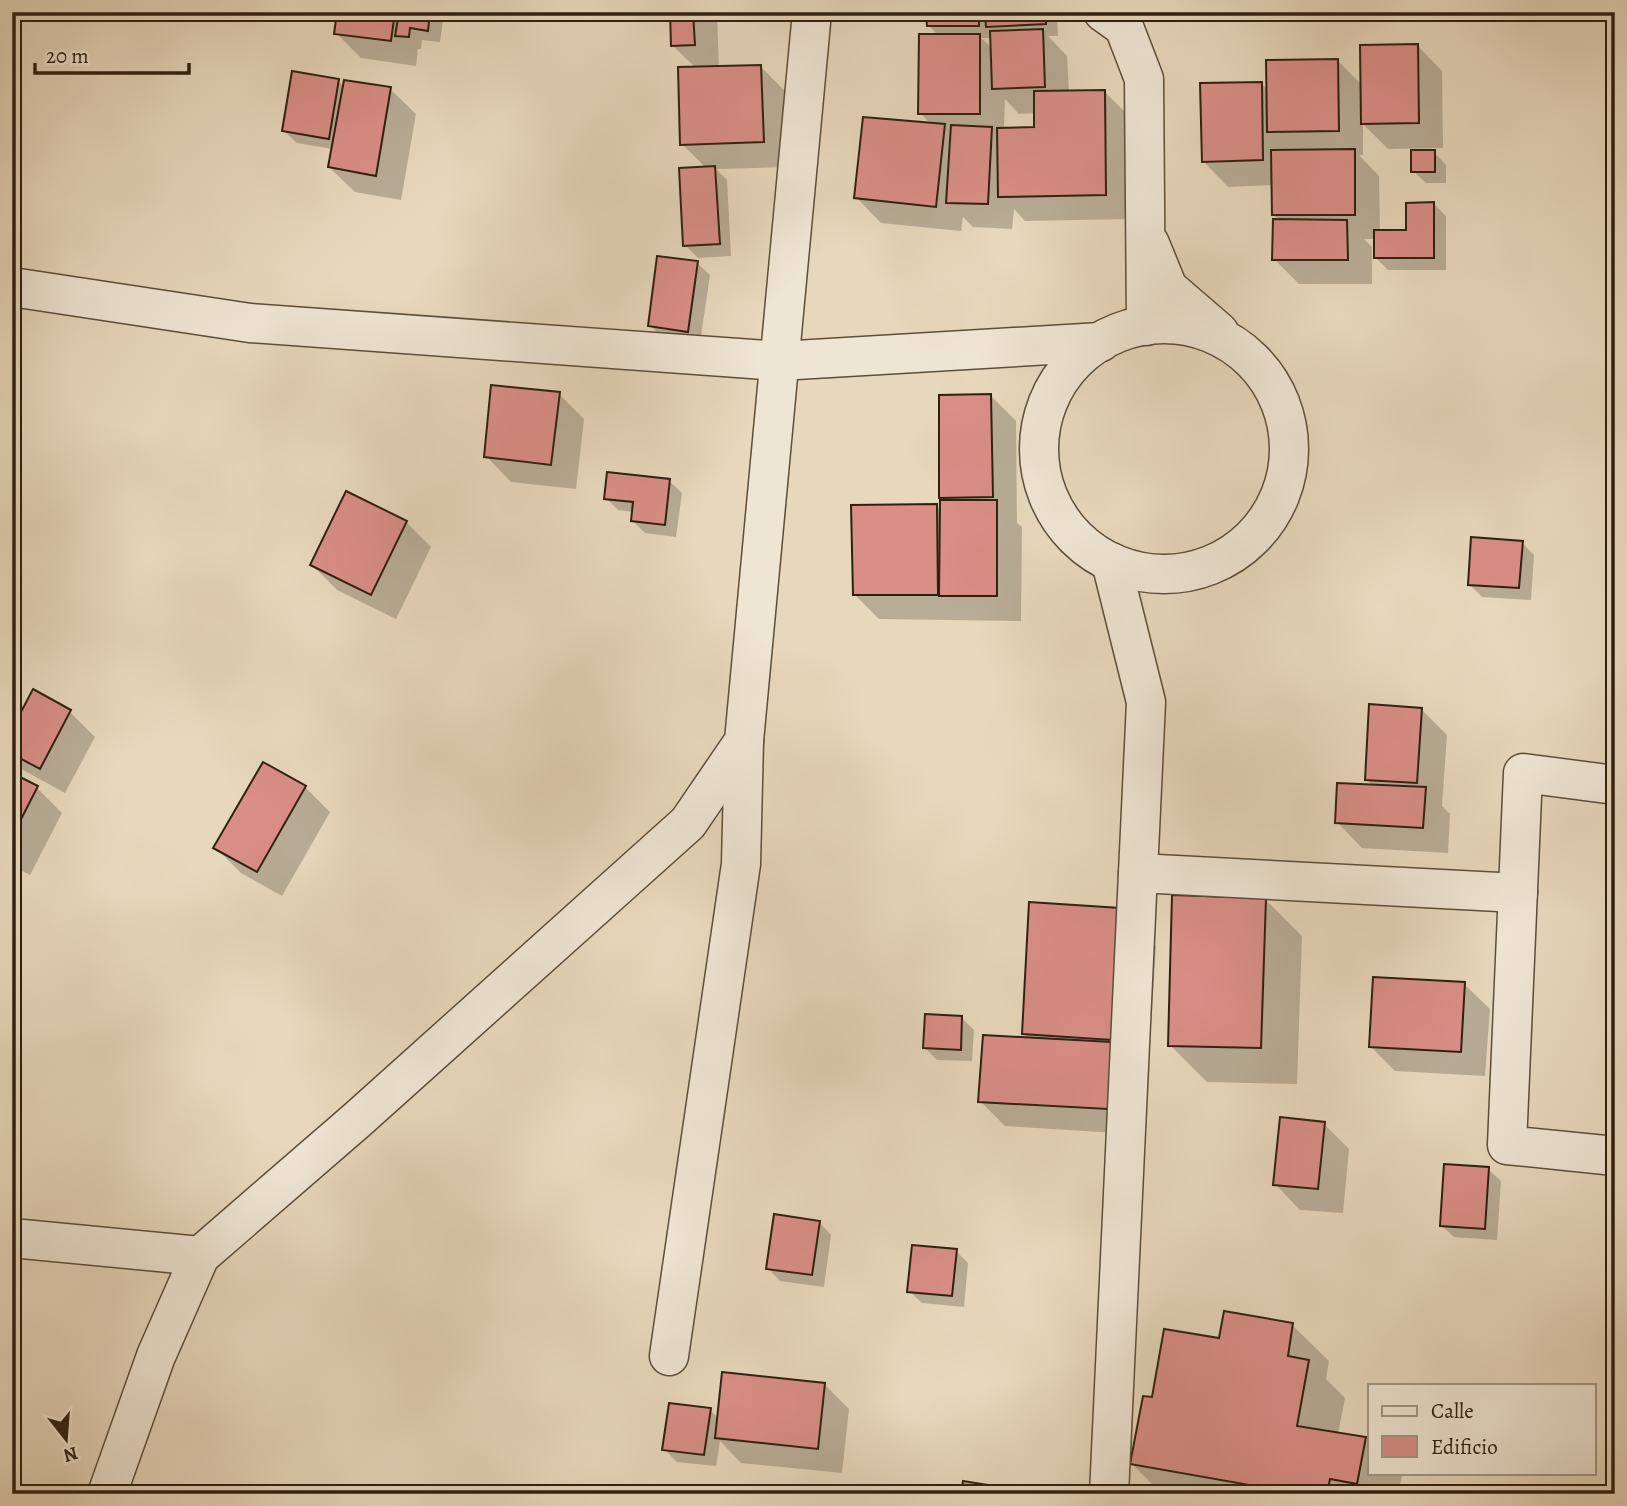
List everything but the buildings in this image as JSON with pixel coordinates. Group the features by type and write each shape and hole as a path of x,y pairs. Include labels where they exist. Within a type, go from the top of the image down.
{"street":[{"path":"669,1356 741,864 744,741 812,12"},
{"path":"1103,12 1124,27 1144,79 1146,326"},
{"path":"1144,229 1168,288 1233,344 1256,364 1274,389 1285,416 1290,446 1287,477 1277,505 1259,530 1238,551 1211,565 1182,573 1151,574 1111,562 1095,554 1072,534 1054,509 1043,482 1038,452 1041,422 1052,394 1068,368 1091,348 1117,333 1146,326 1177,324 1206,331 1233,344"},
{"path":"12,287 250,324 779,361 1101,342"},
{"path":"1109,1494 1146,702 1111,562"},
{"path":"107,1494 156,1356 200,1256 357,1120 688,823 744,741"},
{"path":"1615,785 1523,773 1507,1145 1615,1156"},
{"path":"1138,873 1518,893"},
{"path":"12,1238 200,1256"}]}
